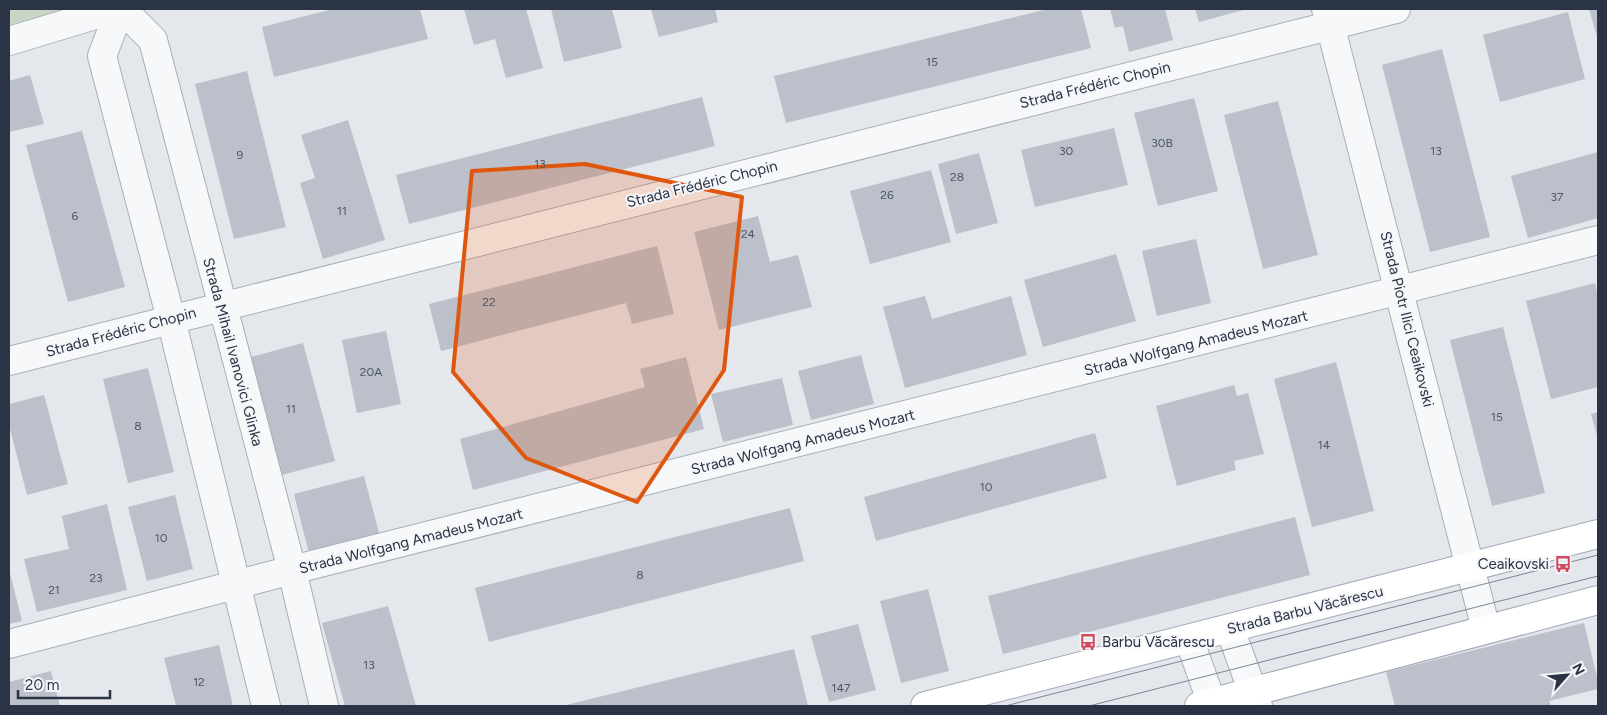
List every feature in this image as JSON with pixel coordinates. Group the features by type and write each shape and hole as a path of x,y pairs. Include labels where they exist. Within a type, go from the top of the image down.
{"main road":[{"name":"Strada Barbu Văcărescu","path":"925,706 1598,534"},
{"path":"1208,705 1255,699 1486,629 1598,600"}],"street":[{"path":"9,41 115,9"},
{"name":"Strada Mihail Ivanovici Glinka","path":"266,706 171,319 102,56 121,9 153,40 221,306 292,570 324,706"},
{"name":"Strada Frédéric Chopin","path":"9,361 1329,17 1396,9"},
{"name":"Strada Piotr Ilici Ceaikovski","path":"1329,17 1486,629"},
{"name":"Strada Wolfgang Amadeus Mozart","path":"9,644 292,570 1400,292 1598,240"},
{"path":"1230,629 1255,699"},
{"path":"1189,639 1208,705"}],"highlighted area":[{"path":"585,164 742,197 724,370 637,502 526,458 453,372 472,171"}],"green space":[{"path":"9,9 80,9 9,29"}],"building":[{"path":"333,9 420,9 428,39 274,77 262,27"},
{"path":"464,9 526,9 543,68 506,78 495,39 474,45"},
{"path":"551,9 612,9 622,48 564,62"},
{"path":"651,9 715,9 718,22 659,37"},
{"path":"1048,9 1081,9 1091,48 786,123 774,76"},
{"path":"1110,9 1165,9 1173,40 1129,52 1123,26 1115,28"},
{"path":"1195,9 1247,9 1199,22"},
{"path":"1589,9 1598,9 1598,40"},
{"path":"1568,12 1585,79 1500,102 1483,35"},
{"path":"1442,49 1490,237 1430,252 1382,65"},
{"path":"247,71 286,227 234,239 195,84"},
{"path":"30,75 44,124 9,132 9,81"},
{"path":"702,97 715,146 409,224 396,175"},
{"path":"1194,98 1218,191 1158,206 1134,113"},
{"path":"1278,101 1318,255 1263,269 1224,115"},
{"path":"348,120 385,240 323,259 300,183 315,178 301,135"},
{"path":"1114,128 1128,185 1035,207 1021,150"},
{"path":"82,131 125,287 68,302 26,145"},
{"path":"1598,152 1598,218 1528,238 1511,176"},
{"path":"979,153 998,223 956,234 938,164"},
{"path":"931,170 951,242 870,264 850,191"},
{"path":"758,216 770,262 798,255 812,307 719,330 694,232"},
{"path":"1196,239 1211,303 1157,316 1142,251"},
{"path":"657,246 674,314 632,324 626,303 441,351 429,304"},
{"path":"1116,254 1136,321 1043,347 1024,280"},
{"path":"1595,283 1598,297 1598,387 1551,399 1526,301"},
{"path":"925,296 932,319 1011,296 1027,355 905,388 883,307"},
{"path":"1503,327 1545,493 1492,506 1450,340"},
{"path":"386,331 401,404 357,413 342,340"},
{"path":"303,343 335,461 278,476 247,358"},
{"path":"861,355 874,404 811,420 798,371"},
{"path":"686,357 704,429 473,490 460,439 645,387 640,369"},
{"path":"1336,362 1374,511 1312,527 1274,379"},
{"path":"148,368 174,472 128,483 103,379"},
{"path":"782,378 793,425 723,442 711,394"},
{"path":"1234,385 1237,396 1248,393 1264,454 1234,461 1236,470 1177,486 1156,406"},
{"path":"44,395 68,484 27,495 9,425 9,404"},
{"path":"1598,412 1598,439 1591,414"},
{"path":"1095,433 1107,478 876,541 864,497"},
{"path":"364,476 382,544 311,561 294,494"},
{"path":"175,495 193,569 147,581 128,507"},
{"path":"107,504 127,590 37,612 24,559 69,549 62,516"},
{"path":"790,508 804,561 489,642 475,588"},
{"path":"1295,517 1310,575 1003,654 988,596"},
{"path":"9,569 22,621 9,624"},
{"path":"928,589 949,671 901,683 880,601"},
{"path":"388,606 416,706 345,706 322,623"},
{"path":"1584,623 1598,681 1598,689 1549,701 1551,706 1395,706 1386,672"},
{"path":"858,624 876,690 829,702 811,636"},
{"path":"219,645 233,706 176,706 164,658"},
{"path":"794,649 808,706 562,706"},
{"path":"51,671 60,706 9,706 9,682"}],"tram line":[{"path":"1005,706 1598,555"},
{"path":"1089,706 1598,576"}],"place":[{"name":"Ceaikovski","path":"1563,564"},
{"name":"Barbu Văcărescu","path":"1088,642"}]}
